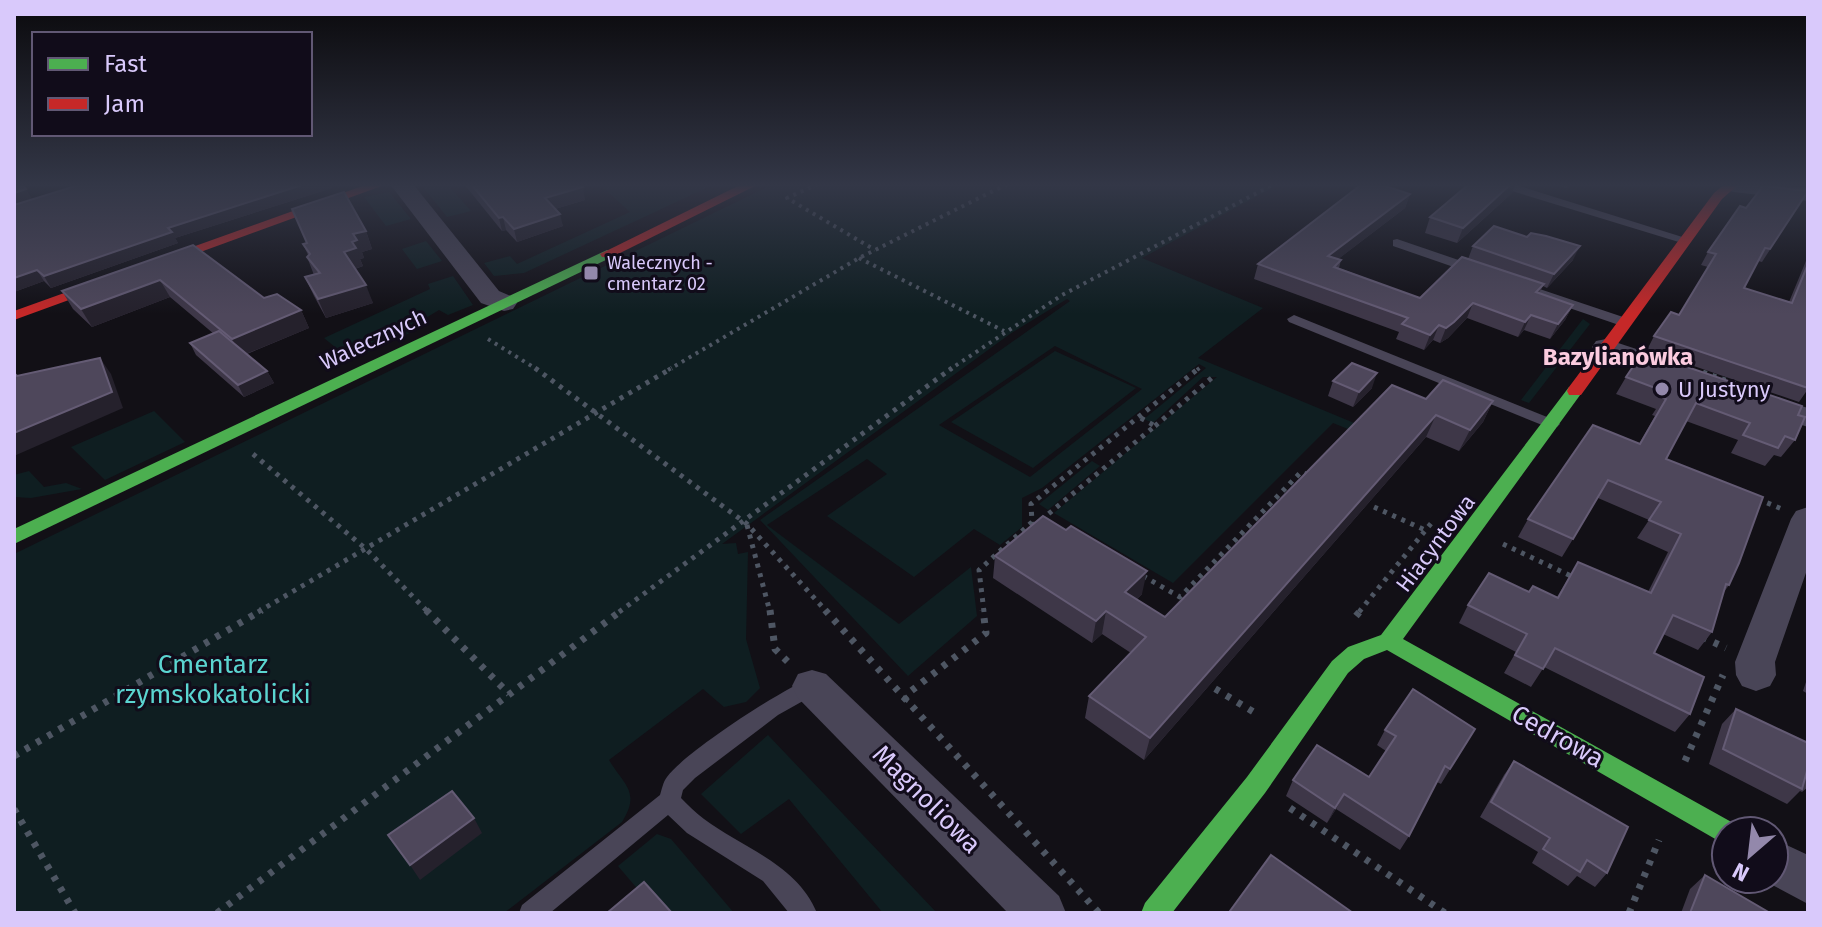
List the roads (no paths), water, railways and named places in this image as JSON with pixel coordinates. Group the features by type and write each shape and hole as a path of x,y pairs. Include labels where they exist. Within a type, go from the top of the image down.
{"street":[{"path":"14,316 261,227"},
{"path":"435,227 490,297 504,303"},
{"name":"Walecznych","path":"14,537 662,227"},
{"name":"Hiacyntowa","path":"1155,913 1256,785 1340,667 1356,653 1389,641 1453,560 1695,227"},
{"path":"1606,347 1698,375"},
{"path":"1742,391 1808,418"},
{"path":"30,510 86,503"},
{"path":"1748,663 1801,516"},
{"name":"Cedrowa","path":"1389,641 1710,823"},
{"name":"Magnoliowa","path":"812,686 1042,913"},
{"path":"1790,870 1808,881"}],"lane":[{"path":"1644,227 1686,240"},
{"path":"1397,243 1487,274"},
{"path":"1502,279 1624,322"},
{"path":"1294,319 1552,424"},
{"path":"531,913 669,801 674,785 687,771 771,709 812,686"},
{"path":"669,801 695,826 771,873 805,913"}],"place":[{"name":"Walecznych - cmentarz 02","path":"591,273"},
{"name":"U Justyny","path":"1662,389"}],"district":[{"name":"Bazylianówka","path":"1618,357"}],"park label":[{"name":"Cmentarz rzymskokatolicki","path":"213,679"}]}
